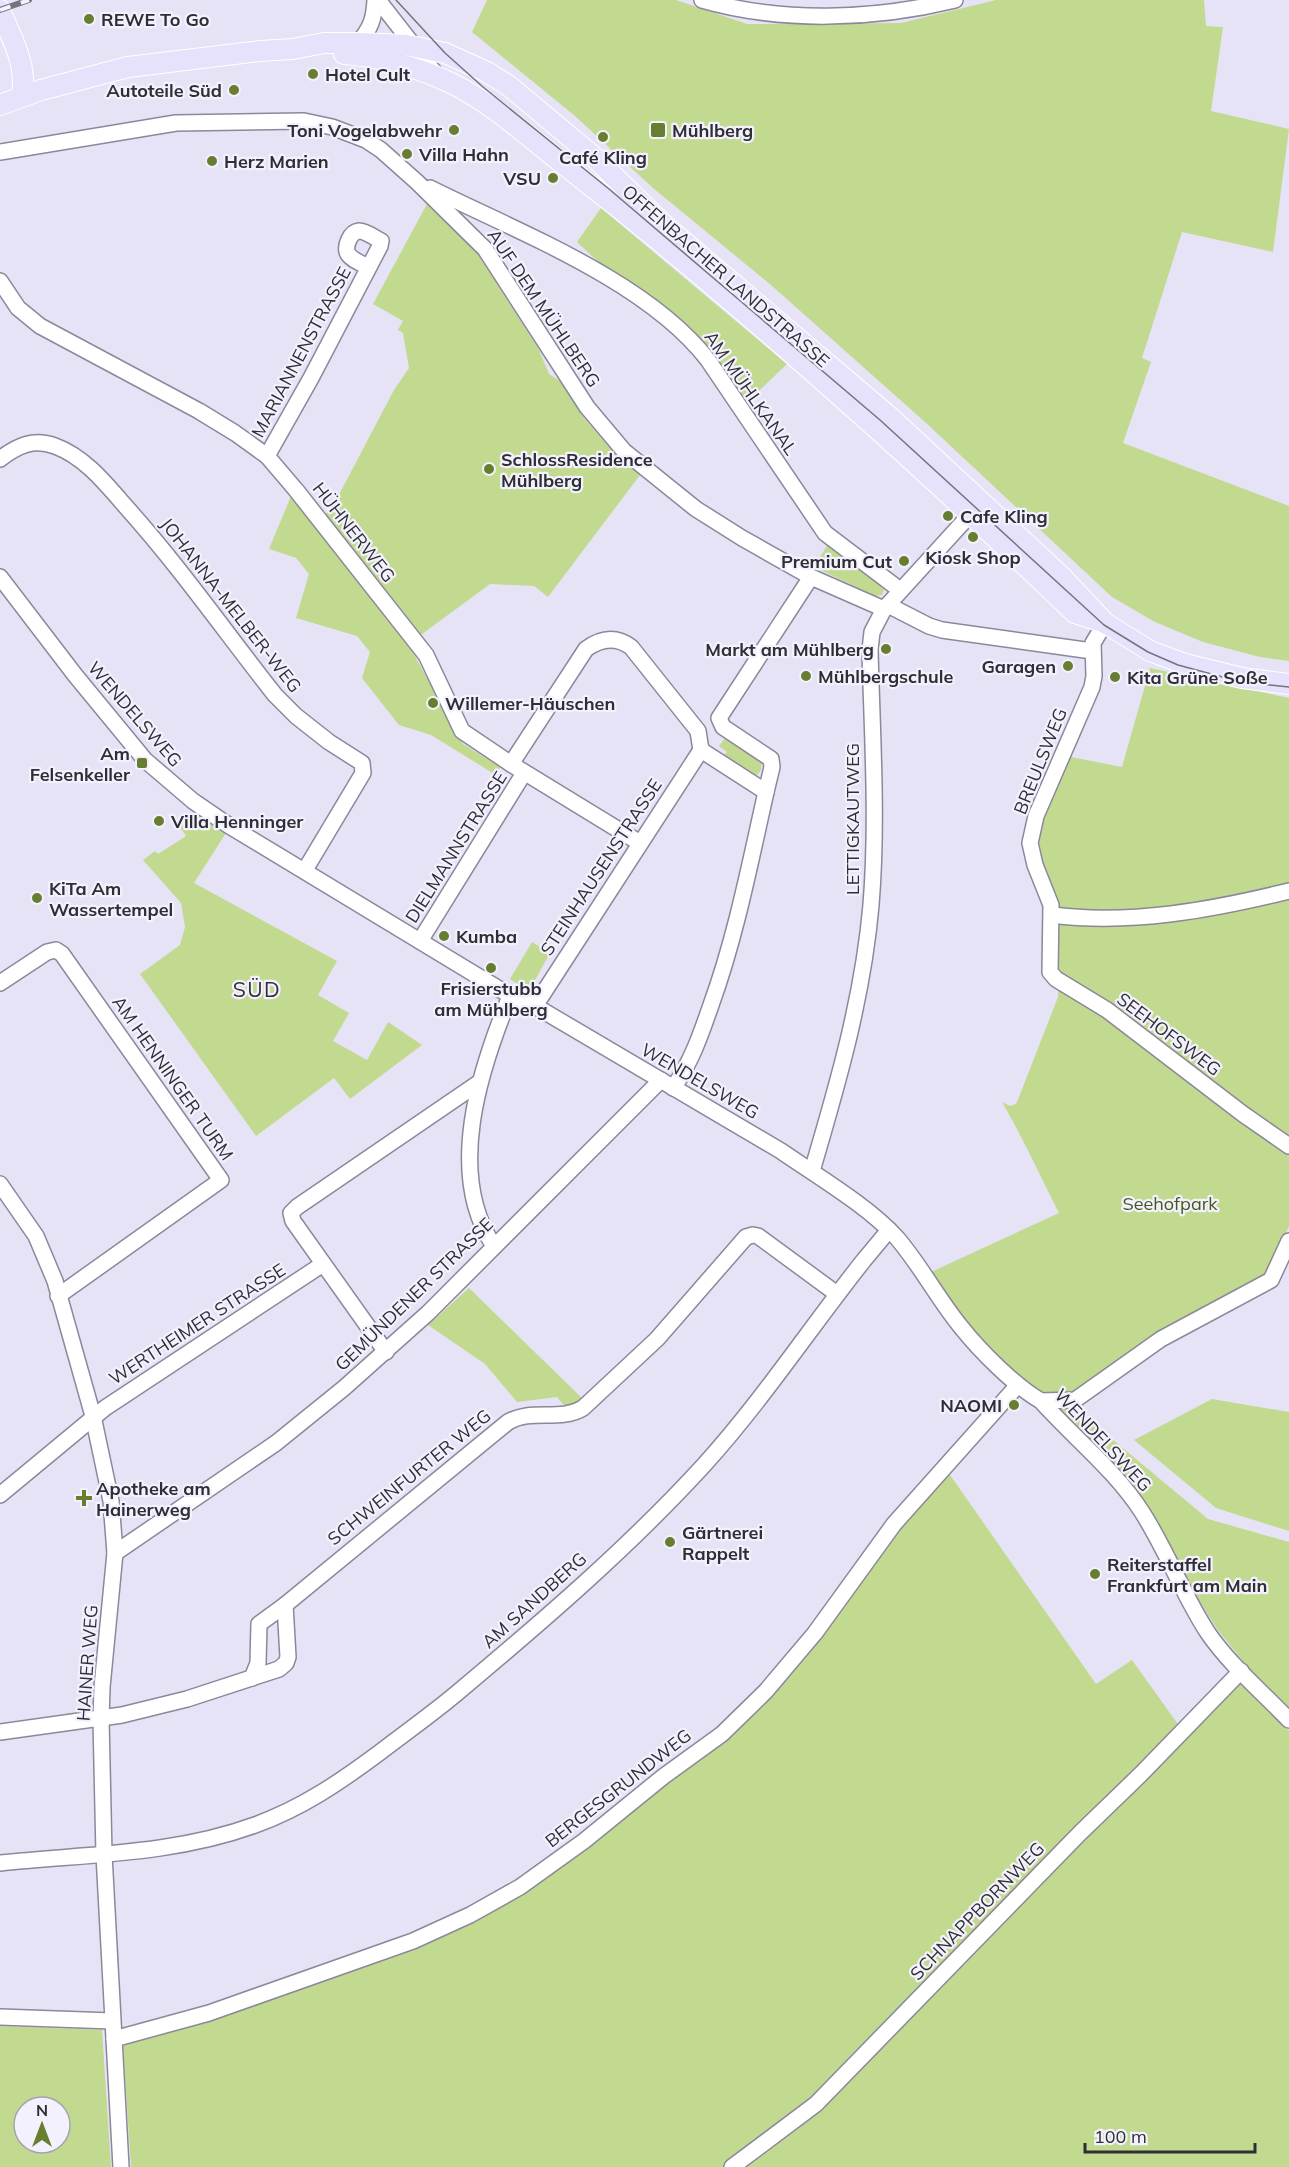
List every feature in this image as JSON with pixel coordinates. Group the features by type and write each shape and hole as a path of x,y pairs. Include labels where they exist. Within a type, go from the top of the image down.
{"main road":[{"path":"0,10 23,68 24,81 21,97"},
{"name":"OFFENBACHER LANDSTRASSE","path":"0,105 56,86 128,67 293,49 324,43 414,46 445,53 487,72 509,86 594,157 663,224 891,418 977,508"},
{"name":"OFFENBACHER LANDSTRASSE","path":"293,49 376,58 417,69 479,99 680,257 1062,577 1105,623 1150,651 1185,664 1242,678 1289,684"},
{"path":"23,68 31,75 56,86"},
{"path":"599,192 609,189 614,177"}],"street":[{"path":"358,43 369,31 377,0"},
{"path":"377,0 439,78"},
{"path":"702,0 760,13 816,15 866,14 918,9 955,0"},
{"name":"AUF DEM MÜHLBERG","path":"0,152 176,123 304,121 332,127 366,140 381,150 417,182 484,249 587,407 624,451 696,509 812,577 929,626 942,630 1092,651"},
{"name":"AM MÜHLKANAL","path":"417,182 602,273 647,304 681,332 708,360 825,533 900,590"},
{"name":"MARIANNENSTRASSE","path":"267,456 369,267"},
{"name":"HÜHNERWEG","path":"0,281 18,308 40,326 199,411 267,456 426,655 462,731 524,773 640,843"},
{"name":"JOHANNA-MELBER-WEG","path":"0,459 15,448 27,443 39,442 54,446 91,468 160,544 275,695 296,716 329,742 362,763 363,773 304,870"},
{"name":"LETTIGKAUTWEG","path":"812,1172 853,1029 867,942 873,859 870,650 873,632 886,607 900,590 977,508"},
{"name":"GEMÜNDENER STRASSE","path":"115,1553 276,1443 386,1352 494,1246 667,1084 683,1074 725,966 772,767 771,759 723,727 719,721 720,715 812,577"},
{"name":"WENDELSWEG","path":"0,578 145,760 201,807 510,996 535,1006 781,1151 889,1230 921,1268 961,1328 1018,1385 1041,1401 1126,1490 1143,1514 1208,1633 1289,1720"},
{"name":"BREULSWEG","path":"1050,940 1052,915 1048,895 1031,852 1030,843 1036,816 1092,687 1093,643 1105,623"},
{"name":"DIELMANNSTRASSE","path":"511,764 586,649 602,640 610,639 621,641 631,648 698,731 701,750"},
{"path":"701,750 766,792"},
{"name":"STEINHAUSENSTRASSE","path":"535,1006 701,750"},
{"name":"DIELMANNSTRASSE","path":"420,941 524,773"},
{"path":"1052,915 1089,919 1126,919 1193,911 1289,891"},
{"name":"SEEHOFSWEG","path":"1050,940 1050,972 1056,979 1107,1010 1243,1114 1289,1146"},
{"name":"AM HENNINGER TURM","path":"3,975 47,952 56,950 62,954 221,1180 58,1296"},
{"path":"494,1246 481,1223 473,1198 472,1127 480,1082 495,1032 510,996"},
{"path":"386,1352 293,1221 291,1213 480,1082"},
{"name":"HAINER WEG","path":"0,1184 43,1248 93,1416 111,1501 115,1553 101,1719 104,1855 121,2167"},
{"name":"AM SANDBERG","path":"0,1863 161,1849 254,1825 316,1797 422,1722 580,1587 706,1463 889,1230"},
{"name":"SCHWEINFURTER WEG","path":"252,1678 258,1663 259,1624 508,1422 527,1414 565,1415 584,1408 657,1339 746,1237 758,1236 837,1294"},
{"path":"1041,1401 1075,1400 1161,1339 1271,1280 1289,1240"},
{"name":"WERTHEIMER STRASSE","path":"0,1495 93,1416 323,1264"},
{"name":"BERGESGRUNDWEG","path":"114,2039 209,2013 413,1941 470,1915 520,1887 584,1841 664,1776 722,1734 766,1691 815,1633 894,1524 1018,1385"},
{"path":"0,1732 101,1719 188,1699 279,1669 288,1658 285,1605"},
{"name":"SCHNAPPBORNWEG","path":"732,2167 816,2104 1241,1671"},
{"path":"0,2017 112,2021"}],"green space":[{"path":"487,0 676,0 747,24 901,23 996,0 1204,0 1206,26 1223,27 1211,111 1289,129 1273,252 1182,232 1142,358 1151,362 1123,443 1289,506 1289,661 1260,657 1203,642 1155,622 1112,597 925,422 771,285 653,188 575,116 472,32"},
{"path":"428,202 435,206 476,251 539,350 549,374 560,381 584,418 614,453 640,475 548,597 534,586 490,584 418,637 324,516 333,506 394,390 409,368 403,333 398,330 403,321 373,304"},
{"path":"601,208 787,364 741,408 696,345 627,289 577,242"},
{"path":"291,496 411,649 463,744 500,767 496,775 431,735 399,725 362,678 370,652 357,636 296,618 309,574 296,558 269,549"},
{"path":"828,544 885,587 882,595 875,596 814,567"},
{"path":"1150,668 1289,698 1289,1142 1055,971 1036,835 1066,756 1122,767"},
{"path":"726,737 762,759 761,770 754,779 723,757 727,752 719,746"},
{"path":"199,814 226,833 194,883 337,961 318,995 349,1013 333,1041 367,1060 388,1022 422,1045 350,1099 334,1078 256,1136 140,974 180,945 185,927 181,903 143,860 155,851 158,854 186,836 180,827"},
{"path":"532,942 550,953 529,991 510,979"},
{"name":"Seehofpark","path":"1059,983 1289,1149 1289,1226 1264,1279 1074,1393 1045,1394 1019,1377 964,1321 931,1272 1059,1213 1002,1102 1010,1106 1016,1104 1058,997"},
{"path":"469,1288 584,1400 566,1408 557,1397 517,1402 485,1364 428,1325"},
{"path":"1212,1399 1289,1412 1289,1531 1216,1508 1134,1440"},
{"path":"1070,1404 1208,1519 1289,1542 1289,1709 1249,1669 1217,1629 1185,1578 1057,1408"},
{"path":"948,1472 1096,1684 1132,1660 1185,1734 1240,1678 1289,1731 1289,2167 131,2167 123,2046 415,1946 474,1918 725,1739 916,1507"},
{"path":"0,2026 102,2030 111,2167 0,2167"}],"tram line":[{"path":"396,0 445,53 483,87 609,189 880,420 1104,625 1148,652 1178,665 1241,682 1289,687"}],"railway":[{"path":"0,10 29,0"}],"place":[{"name":"REWE To Go","path":"89,19"},
{"name":"Hotel Cult","path":"313,74"},
{"name":"Autoteile Süd","path":"234,90"},
{"name":"Toni Vogelabwehr","path":"454,130"},
{"name":"Mühlberg","path":"658,130"},
{"name":"Café Kling","path":"603,137"},
{"name":"Villa Hahn","path":"407,154"},
{"name":"Herz Marien","path":"212,161"},
{"name":"VSU","path":"553,178"},
{"name":"SchlossResidence Mühlberg","path":"489,469"},
{"name":"Cafe Kling","path":"948,516"},
{"name":"Kiosk Shop","path":"973,537"},
{"name":"Premium Cut","path":"904,561"},
{"name":"Markt am Mühlberg","path":"886,649"},
{"name":"Garagen","path":"1068,666"},
{"name":"Mühlbergschule","path":"806,676"},
{"name":"Kita Grüne Soße","path":"1115,677"},
{"name":"Willemer-Häuschen","path":"433,703"},
{"name":"Am Felsenkeller","path":"142,763"},
{"name":"Villa Henninger","path":"159,821"},
{"name":"KiTa Am Wassertempel","path":"37,898"},
{"name":"Kumba","path":"444,936"},
{"name":"Frisierstubb am Mühlberg","path":"491,968"},
{"name":"NAOMI","path":"1014,1405"},
{"name":"Apotheke am Hainerweg","path":"84,1498"},
{"name":"Gärtnerei Rappelt","path":"670,1542"},
{"name":"Reiterstaffel Frankfurt am Main","path":"1095,1574"}],"district":[{"name":"SÜD","path":"257,989"}]}
